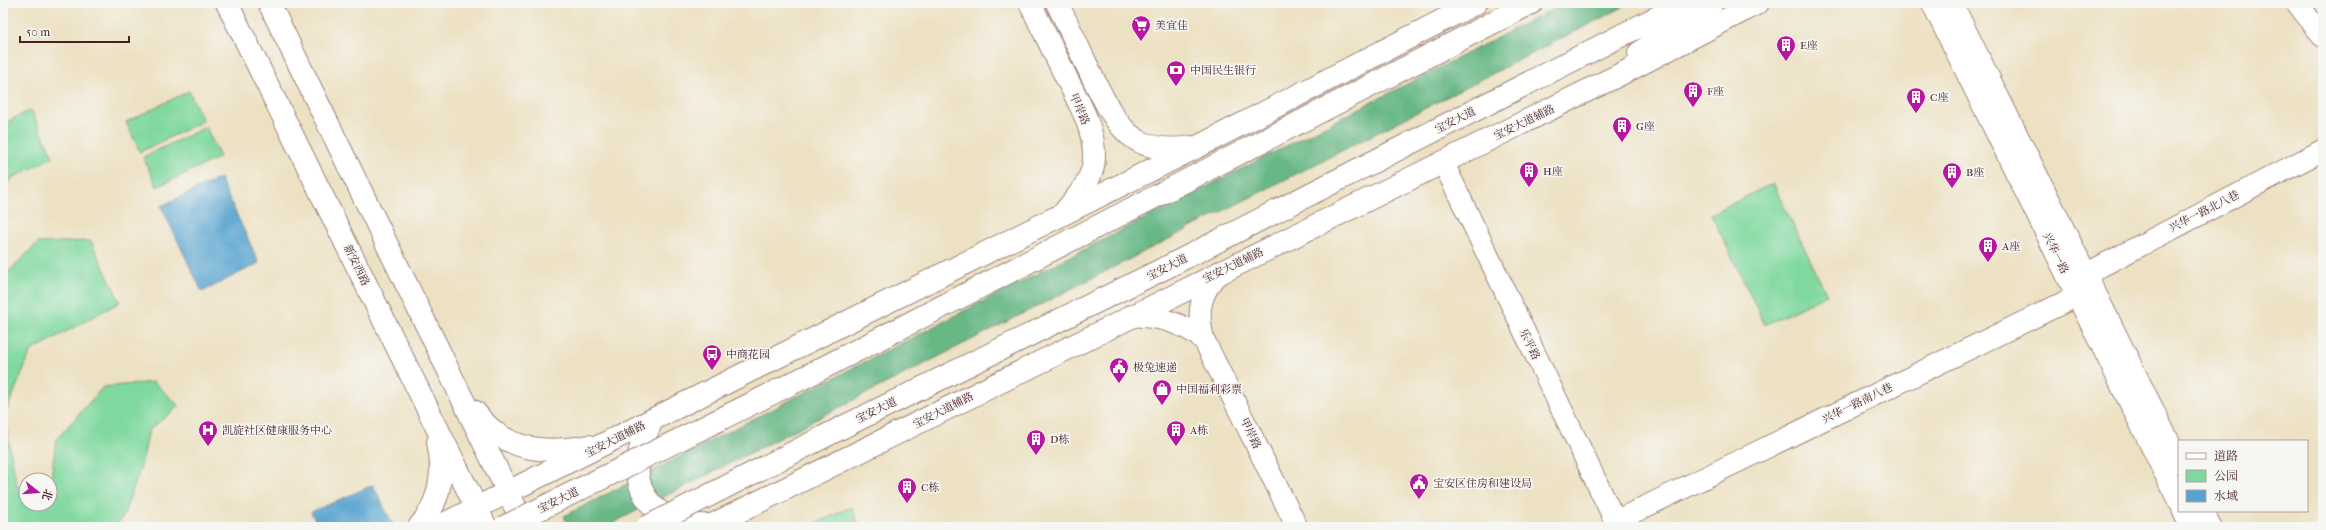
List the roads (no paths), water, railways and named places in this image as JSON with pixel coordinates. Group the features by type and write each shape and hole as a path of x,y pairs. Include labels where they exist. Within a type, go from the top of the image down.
{"main road":[{"name":"新安西路","path":"227,3 481,518"},
{"path":"269,3 525,527"},
{"name":"甲岸路","path":"1030,3 1085,118 1092,138 1094,157 1091,173 1083,190 1062,214"},
{"path":"1057,3 1108,109 1119,126 1133,138 1147,145 1172,150 1200,145"},
{"name":"宝安大道辅路","path":"438,527 481,518 508,492 1200,145 1476,3"},
{"name":"宝安大道","path":"504,527 813,373 1531,3"},
{"name":"宝安大道","path":"647,527 843,427 1259,220 1685,3"},
{"path":"1595,86 1670,30 1712,3"},
{"name":"宝安大道辅路","path":"710,526 1130,316 1492,138 1758,3"},
{"path":"1227,159 1404,40"},
{"path":"1259,220 1428,154 1492,138"},
{"path":"457,388 479,418 501,436 524,447 551,451 610,442"},
{"path":"419,527 425,520 436,498 442,471 441,455 428,408"},
{"path":"652,421 641,446 638,463 639,478 644,493 663,514 678,523 710,526"}],"street":[{"name":"兴华一路","path":"1932,3 2178,500"},
{"name":"兴华一路","path":"1952,3 2178,460"},
{"path":"2297,3 2323,37"},
{"name":"兴华一路北八巷","path":"2086,274 2323,150"},
{"name":"乐平路","path":"1443,162 1617,524"},
{"name":"甲岸路","path":"1219,272 1203,294 1199,324 1204,340 1297,527"},
{"path":"2077,296 2086,274"},
{"name":"兴华一路南八巷","path":"1617,524 2077,296"},
{"path":"1130,316 1150,316 1174,321 1204,340"},
{"path":"2184,512 2191,527"},
{"path":"2204,512 2211,527"}],"water":[{"path":"220,178 259,263 202,292 161,206"},
{"path":"373,485 394,527 319,527 311,512"}],"place":[{"name":"美宜佳","path":"1141,42"},
{"name":"E座","path":"1786,62"},
{"name":"中国民生银行","path":"1176,87"},
{"name":"F座","path":"1693,108"},
{"name":"C座","path":"1916,114"},
{"name":"G座","path":"1622,143"},
{"name":"H座","path":"1529,188"},
{"name":"B座","path":"1952,189"},
{"name":"A座","path":"1988,263"},
{"name":"中商花园","path":"712,371"},
{"name":"极兔速递","path":"1119,384"},
{"name":"中国福利彩票","path":"1162,406"},
{"name":"凯旋社区健康服务中心","path":"208,447"},
{"name":"A栋","path":"1176,447"},
{"name":"D栋","path":"1036,456"},
{"name":"宝安区住房和建设局","path":"1419,500"},
{"name":"C栋","path":"907,504"}]}
